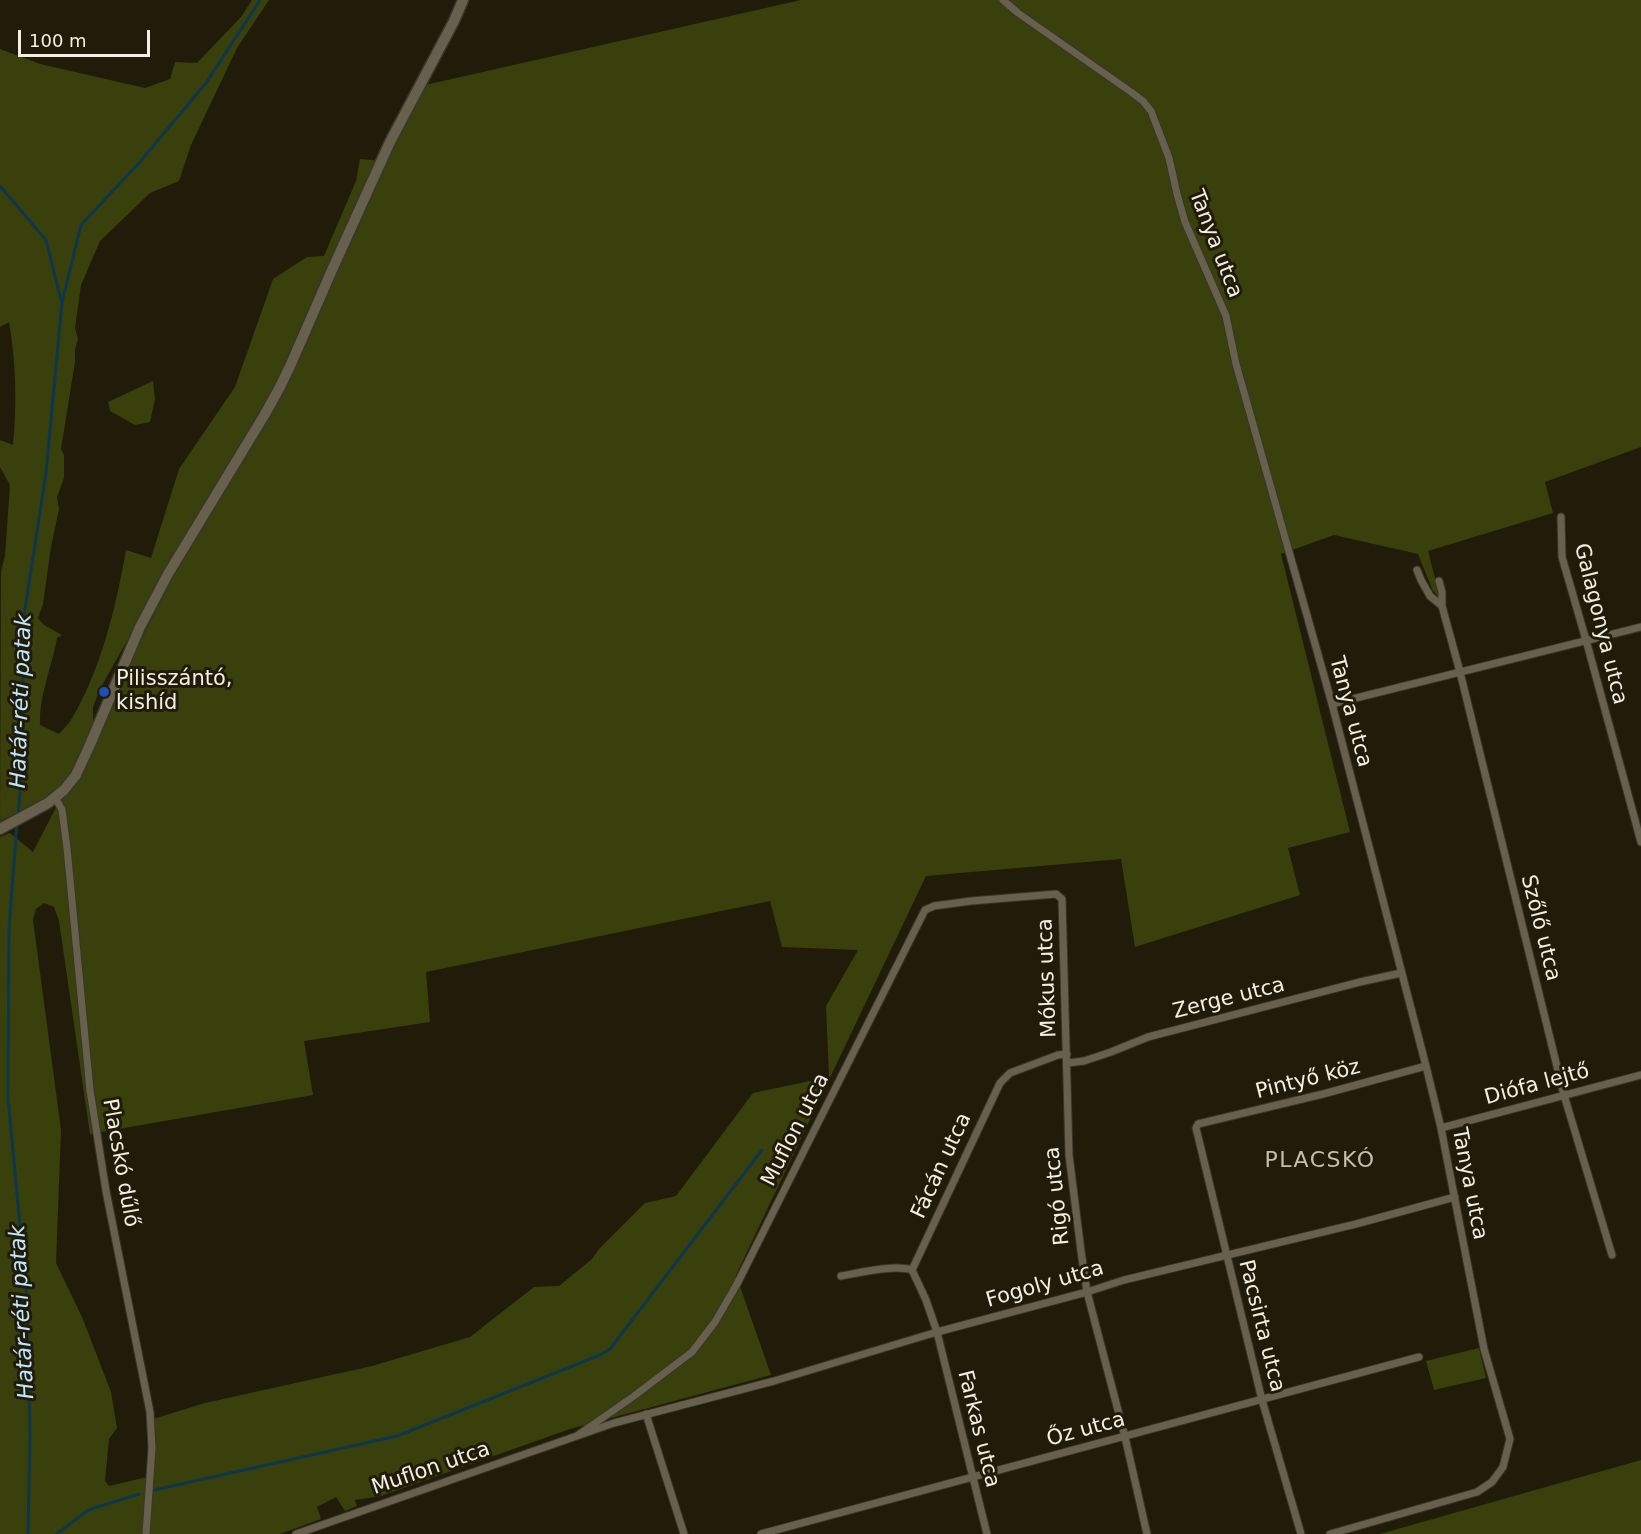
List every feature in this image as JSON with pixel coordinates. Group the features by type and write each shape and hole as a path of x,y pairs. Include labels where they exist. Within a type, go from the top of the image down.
{"street":[{"path":"0,829 38,809 55,797 76,775 140,627 168,574 284,379 378,167 463,0"},
{"name":"Tanya utca","path":"1003,0 1018,13 1131,92 1151,111 1169,158 1185,222 1226,316 1236,364 1332,704 1426,1066 1441,1128 1484,1349 1510,1439 1503,1467 1492,1482 1477,1492 1330,1534"},
{"name":"Galagonya utca","path":"1561,517 1562,557 1641,842"},
{"name":"Szőlő utca","path":"1417,570 1430,596 1442,606"},
{"name":"Szőlő utca","path":"1439,581 1442,606 1564,1095 1612,1255"},
{"path":"1332,704 1641,627"},
{"name":"Placskó dűlő","path":"55,797 62,810 67,848 90,1090 106,1191 150,1412 152,1448 146,1534"},
{"name":"Mókus utca","path":"1056,894 1062,899 1068,1063"},
{"name":"Muflon utca","path":"578,1435 692,1352 715,1322 737,1284 925,910 934,906 971,901 1056,894"},
{"name":"Zerge utca","path":"1068,1063 1111,1052 1148,1036 1349,984 1401,973"},
{"name":"Fácán utca","path":"912,1270 1000,1083 1010,1073 1058,1055 1067,1054"},
{"name":"Rigó utca","path":"1068,1063 1069,1155 1087,1292 1125,1437 1147,1534"},
{"name":"Pintyő köz","path":"1198,1124 1426,1066"},
{"name":"Diófa lejtő","path":"1441,1128 1641,1075"},
{"name":"Pacsirta utca","path":"1198,1124 1196,1128 1262,1400 1301,1534"},
{"name":"Fogoly utca","path":"646,1414 774,1381 937,1332 1125,1280 1356,1224 1455,1197"},
{"path":"841,1276 895,1268 912,1270 926,1299 937,1332"},
{"name":"Farkas utca","path":"937,1332 987,1534"},
{"name":"Őz utca","path":"761,1534 1419,1358"},
{"path":"646,1414 684,1534"},
{"name":"Muflon utca","path":"296,1534 578,1435 646,1414"}],"green space":[{"path":"252,0 269,0 237,48 191,145 179,181 150,193 100,241 81,285 75,328 78,339 61,449 64,455 64,478 57,497 59,509 43,604 38,618 44,625 62,635 57,638 40,714 40,725 59,734 70,722 82,701 99,659 112,616 126,550 151,558 179,469 235,387 273,279 307,257 324,256 356,181 360,159 386,161 425,85 801,0 1641,0 1641,447 1545,482 1553,513 1428,551 1438,596 1433,591 1418,554 1334,535 1281,554 1350,832 1288,848 1300,895 1135,947 1121,859 926,876 736,1275 771,1375 570,1429 381,1496 355,1500 357,1506 345,1511 336,1497 317,1507 321,1519 280,1534 0,1534 0,837 10,833 33,852 67,786 0,821 1,571 5,556 10,485 0,467 0,440 13,445 15,399 9,322 0,327 0,49 40,64 145,88 170,79 175,62 197,63 241,17","holes":["228,470 93,733 93,707 100,689 169,566","770,901 782,947 858,950 826,1006 829,1077 753,1093 676,1196 645,1203 592,1259 559,1286 534,1287 470,1337 372,1366 205,1403 153,1419 152,1476 109,1486 105,1481 109,1439 117,1428 111,1392 82,1317 56,1263 61,1130 33,920 36,909 44,903 54,907 59,921 90,1134 313,1095 304,1041 430,1022 426,972"]},
{"path":"153,381 155,399 150,422 135,425 110,411 108,402"},
{"path":"1479,1348 1486,1378 1434,1390 1426,1361"},
{"path":"1641,1460 1641,1534 1380,1534"}],"waterway":[{"name":"Határ-réti patak","path":"18,817 22,765 24,616 46,473 62,302 81,225 139,163 206,83 260,0"},
{"path":"0,186 46,240 61,300"},
{"name":"Határ-réti patak","path":"17,823 9,929 8,1098 27,1300 30,1436 28,1534"},
{"path":"154,1490 397,1436 600,1355 610,1349 762,1150"},
{"path":"57,1534 88,1510 139,1494"}],"place":[{"name":"Pilisszántó, kishíd","path":"104,692"}],"district":[{"name":"PLACSKÓ","path":"1320,1161"}]}
